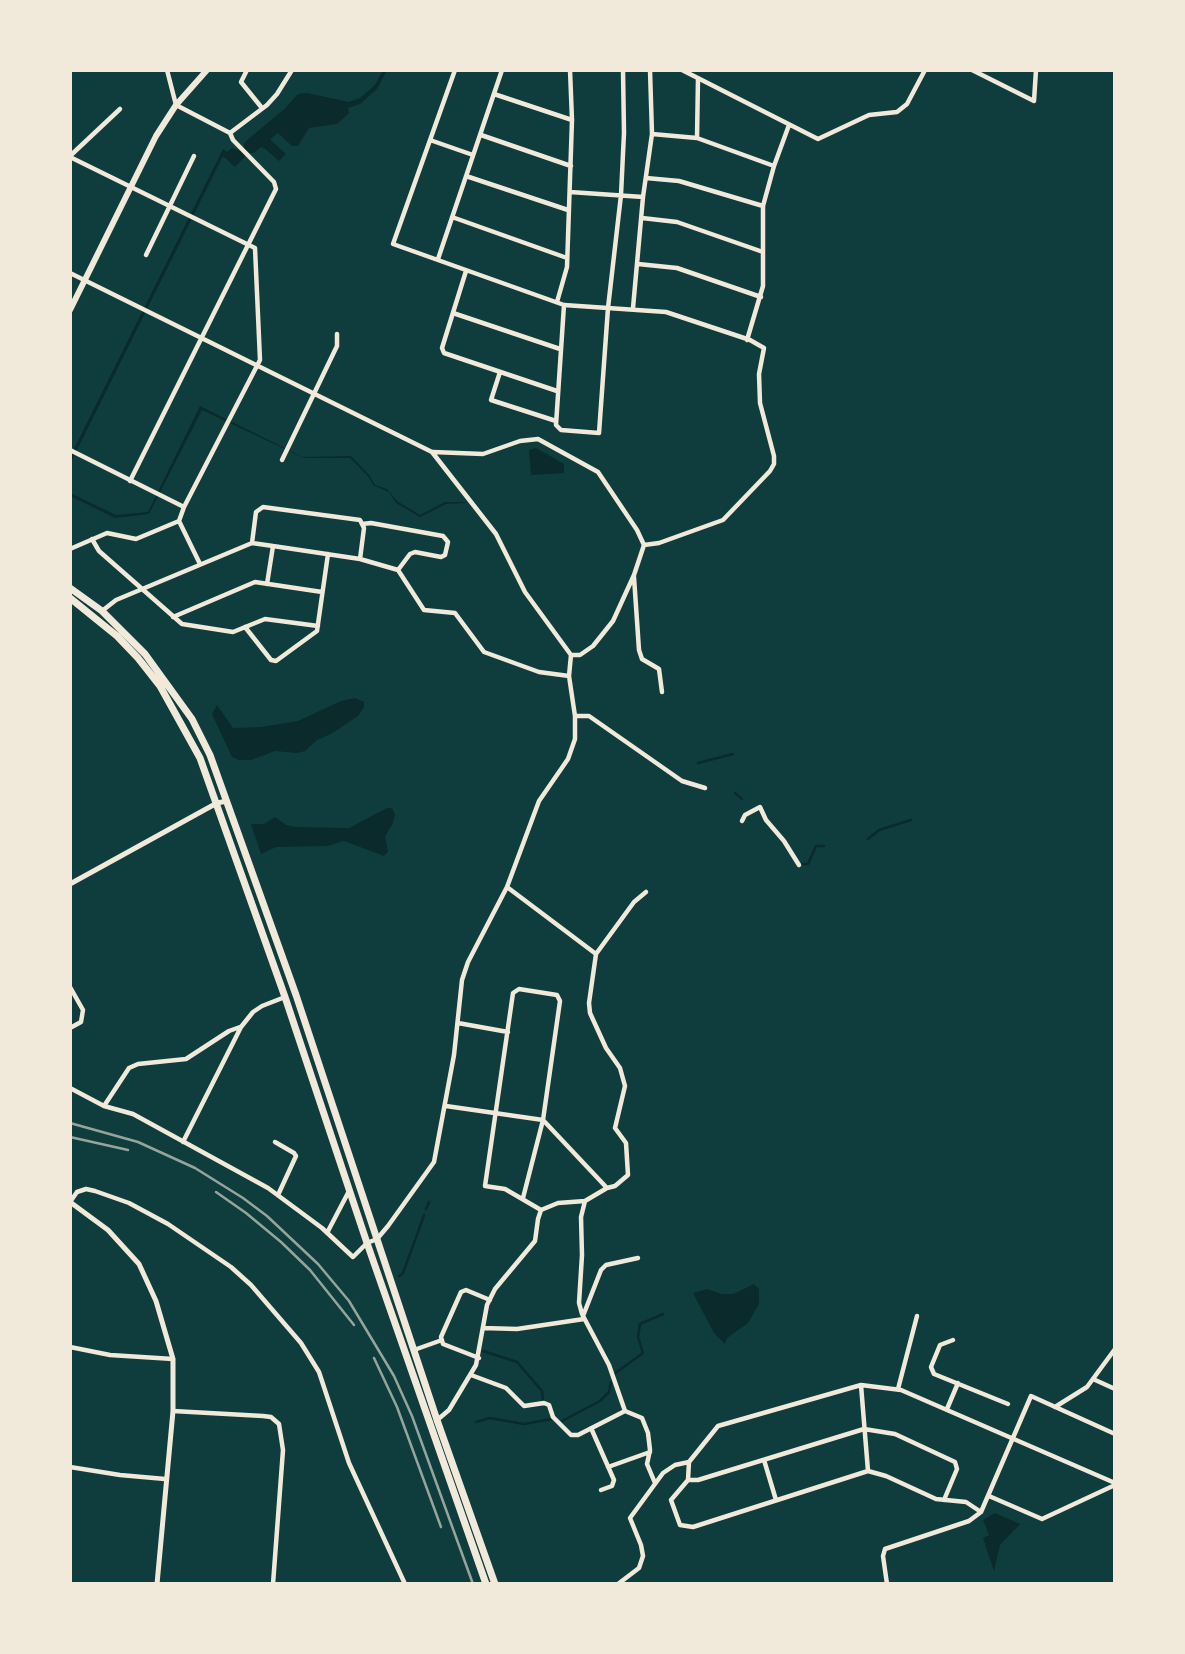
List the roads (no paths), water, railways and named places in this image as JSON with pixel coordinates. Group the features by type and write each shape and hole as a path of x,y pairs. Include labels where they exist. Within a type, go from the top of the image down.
{"highway":[{"path":"70,588 102,611 145,654 192,719 210,755 296,995 437,1420 495,1584"},
{"path":"70,598 124,643 160,686 200,758 285,997 367,1243 486,1584"}],"main road":[{"path":"70,310 156,136 176,105 207,70"}],"street":[{"path":"130,481 276,185 233,140 230,133 176,105 167,70"},
{"path":"247,70 242,82 262,108"},
{"path":"230,133 277,94 292,70"},
{"path":"455,70 393,244 565,305 666,312 764,348 759,374 760,403 774,464 770,471 723,520 659,543 644,545"},
{"path":"438,259 502,70"},
{"path":"557,302 567,267 572,120 569,70"},
{"path":"565,305 556,421 561,430 599,433 607,308 621,195 623,70"},
{"path":"633,308 643,197 652,134 650,70"},
{"path":"682,70 818,139 869,115 897,112 907,104 925,70"},
{"path":"972,70 1034,101 1036,70"},
{"path":"696,138 698,78"},
{"path":"494,94 572,120"},
{"path":"120,109 71,158 255,248 260,360 179,521 200,564"},
{"path":"747,340 761,297 763,206 789,125"},
{"path":"652,134 696,138 774,166"},
{"path":"481,135 571,166"},
{"path":"430,140 473,155"},
{"path":"146,255 194,156"},
{"path":"466,176 568,210"},
{"path":"646,178 679,181 763,206"},
{"path":"570,192 643,197"},
{"path":"452,217 567,258"},
{"path":"642,218 677,222 763,252"},
{"path":"638,264 677,268 761,297"},
{"path":"466,271 442,348 444,353 557,391"},
{"path":"70,273 432,452 483,454 520,441 538,439 598,472 644,545 613,621 593,646 580,655 571,655"},
{"path":"453,313 560,349"},
{"path":"282,460 337,346 337,334"},
{"path":"500,372 491,400 556,421"},
{"path":"70,450 184,507"},
{"path":"70,1088 104,1106 133,1114 278,1195 353,1257 367,1243 377,1239 428,1174 434,1162 446,1106 462,980 468,961 507,887 539,801 568,760 575,739 575,716 569,676 571,655 525,592 495,534 432,452"},
{"path":"252,543 256,512 263,507 360,520 364,527 359,559"},
{"path":"70,549 107,533 136,540 179,521"},
{"path":"362,524 371,523 443,536 448,542 445,555 441,557 415,552 410,554 398,570"},
{"path":"92,539 99,551 182,624 233,632 265,619 318,626"},
{"path":"102,611 116,600 252,543 359,559 398,570 424,610 455,613 484,652 539,672 569,676"},
{"path":"267,584 273,546"},
{"path":"245,627 271,660 276,661 317,631 328,554"},
{"path":"634,575 637,587 639,650 642,659 659,669 662,692"},
{"path":"173,617 254,582 322,592"},
{"path":"575,716 589,716 682,781 705,788"},
{"path":"70,884 217,803 227,801"},
{"path":"742,821 745,815 760,807 766,820 785,841 799,865"},
{"path":"507,887 596,954"},
{"path":"430,1426 449,1410 471,1374 479,1358 483,1318 490,1300 495,1289 535,1241 541,1210 558,1203 585,1201 615,1186 628,1175 626,1143 615,1128 625,1086 620,1068 606,1048 590,1013 589,1003 596,954 634,902 646,892"},
{"path":"70,987 83,1010 81,1022 70,1028"},
{"path":"523,1198 543,1120 560,1001 557,995 519,989 513,993 485,1186 505,1189 541,1210"},
{"path":"183,1142 242,1027 253,1012 285,997"},
{"path":"458,1023 508,1032"},
{"path":"104,1106 129,1068 138,1064 186,1059 229,1031 242,1027"},
{"path":"446,1106 543,1120 607,1188"},
{"path":"275,1142 296,1156 278,1195"},
{"path":"157,1584 173,1411 173,1359 156,1301 139,1264 108,1230 70,1202 77,1192 86,1189 129,1203 168,1224 231,1267 251,1285 301,1342 319,1372 349,1463 405,1584"},
{"path":"327,1233 349,1190"},
{"path":"585,1201 581,1216 582,1255 578,1294 584,1317 609,1365 625,1411 642,1418 648,1433 650,1452 647,1464 655,1483"},
{"path":"584,1317 601,1270 606,1265 638,1258"},
{"path":"479,1358 443,1343 441,1337 461,1292 466,1290 490,1300"},
{"path":"898,1389 917,1316"},
{"path":"483,1328 517,1329 584,1317"},
{"path":"414,1350 442,1340"},
{"path":"953,1340 940,1345 931,1367 934,1374 1008,1404"},
{"path":"70,1347 110,1355 173,1359"},
{"path":"1055,1407 1087,1387 1115,1349"},
{"path":"471,1374 506,1388 524,1406 544,1403 549,1405 553,1417 571,1435 578,1435 625,1411"},
{"path":"1093,1379 1115,1389"},
{"path":"947,1409 958,1384"},
{"path":"860,1385 868,1471"},
{"path":"981,1512 966,1503 936,1499 886,1476 868,1471 693,1527 680,1525 671,1500 688,1480 689,1462 718,1426 860,1385 898,1389 1014,1437 1115,1484"},
{"path":"887,1584 883,1556 885,1549 969,1521 981,1512 1031,1396 1115,1434"},
{"path":"173,1411 263,1416 271,1417 279,1424 283,1450 273,1584"},
{"path":"591,1428 614,1480 612,1486 601,1490"},
{"path":"688,1480 698,1480 864,1429 895,1434 955,1462 957,1469 944,1500"},
{"path":"608,1467 650,1452"},
{"path":"764,1460 776,1500"},
{"path":"618,1584 639,1568 643,1556 629,1518 668,1469 689,1462"},
{"path":"70,1467 165,1479"},
{"path":"989,1496 1042,1519 1115,1484"}],"water":[{"path":"383,70 387,70 377,89 360,104 348,108 349,113 337,124 309,128 298,146 292,146 272,128 272,123 298,94 307,93 349,102 360,98 375,85"},
{"path":"260,130 286,154 279,161 264,148 256,145 235,167 223,156 70,464 70,457 223,149 227,152 232,148 240,151"},
{"path":"200,406 303,457 351,456 375,485 387,489 397,501 420,515 445,502 466,503 446,504 420,517 396,503 389,492 374,486 350,458 304,458 202,410 149,514 115,518 70,496 70,493 116,515 148,512"},
{"path":"536,448 564,464 564,473 531,475 529,450"},
{"path":"355,698 364,702 358,716 317,740 305,751 275,751 251,760 232,757 212,714 217,705 233,728 261,727 298,721 341,701"},
{"path":"387,808 392,808 395,814 385,837 388,852 384,856 344,841 327,846 276,847 261,854 251,824 264,824 275,817 286,825 295,827 349,828"},
{"path":"754,1284 759,1289 759,1304 748,1323 727,1338 725,1344 714,1333 693,1293 707,1289 733,1294"},
{"path":"995,1513 1020,1524 1000,1545 994,1571 983,1538 989,1535 983,1520"}],"waterway":[{"path":"251,146 287,116"},
{"path":"698,763 733,754"},
{"path":"735,793 742,799"},
{"path":"868,839 879,830 911,820"},
{"path":"801,864 808,864 816,846 824,846"},
{"path":"426,1209 429,1202"},
{"path":"416,1238 424,1215"},
{"path":"399,1276 403,1273 415,1240"},
{"path":"614,1374 643,1353 638,1337 640,1324 663,1314"},
{"path":"483,1351 517,1362 542,1391 543,1401"},
{"path":"562,1421 600,1401 609,1392 611,1382"},
{"path":"476,1422 490,1418 524,1424 552,1419"}],"railway":[{"path":"70,1123 138,1142 195,1168 267,1216 318,1264 349,1301 394,1376 412,1416 473,1584"},
{"path":"70,1137 128,1150"},
{"path":"216,1192 281,1242 310,1270 354,1325"},
{"path":"374,1358 397,1407 441,1527"}]}
